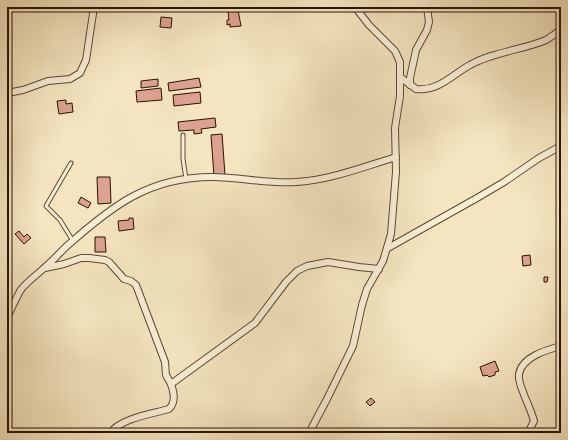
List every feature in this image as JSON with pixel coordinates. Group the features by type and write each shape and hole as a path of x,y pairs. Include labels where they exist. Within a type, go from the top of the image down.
{"street":[{"path":"7,93 23,90 48,81 70,79 80,73 86,60 94,7"},
{"path":"309,433 353,346 367,289 379,269 388,248 391,234 396,157 396,128 400,96 400,62 395,51 369,25 355,7"},
{"path":"410,85 416,50 427,30 429,22 427,7"},
{"path":"400,77 416,90 436,86 447,81 470,65 510,50 544,40 561,30"},
{"path":"388,248 477,198 539,158 561,146"},
{"path":"7,318 20,291 73,241 98,219 126,199 145,189 186,179 212,177 264,181 307,181 339,175 396,157"},
{"path":"45,268 64,264 81,258 105,260 109,262 124,279 131,281 136,285 141,302 163,356 166,375 171,384 174,399 173,405 169,409 118,425 110,433"},
{"path":"171,384 255,323 286,282 297,271 312,264 328,262 379,269"},
{"path":"528,433 534,422 531,409 520,385 518,375 523,366 534,356 561,346"}],"lane":[{"path":"183,136 183,159 186,179"},
{"path":"70,163 46,206 60,220 73,241"}],"building":[{"path":"238,10 241,26 230,27 230,24 227,25 227,20 229,20 228,12"},
{"path":"161,17 172,18 171,28 160,27"},
{"path":"199,78 201,87 169,91 168,83"},
{"path":"158,79 158,86 141,88 141,81"},
{"path":"161,88 162,100 137,102 136,91"},
{"path":"200,92 201,103 174,106 173,95"},
{"path":"66,100 66,104 72,103 73,112 59,114 57,101"},
{"path":"215,118 216,127 201,129 202,133 194,134 194,130 179,131 178,122"},
{"path":"222,134 225,175 214,176 211,135"},
{"path":"97,177 110,177 111,203 98,204"},
{"path":"81,197 91,203 88,208 78,203"},
{"path":"129,218 133,218 134,229 119,231 118,221 129,220"},
{"path":"19,231 24,237 27,234 31,238 24,244 15,234"},
{"path":"95,237 105,237 106,252 95,252"},
{"path":"530,255 531,265 523,266 522,256"},
{"path":"544,277 548,277 547,282 544,282"},
{"path":"495,361 499,371 495,372 495,375 489,377 487,375 483,376 480,367"},
{"path":"371,398 375,402 370,406 366,402"}]}
